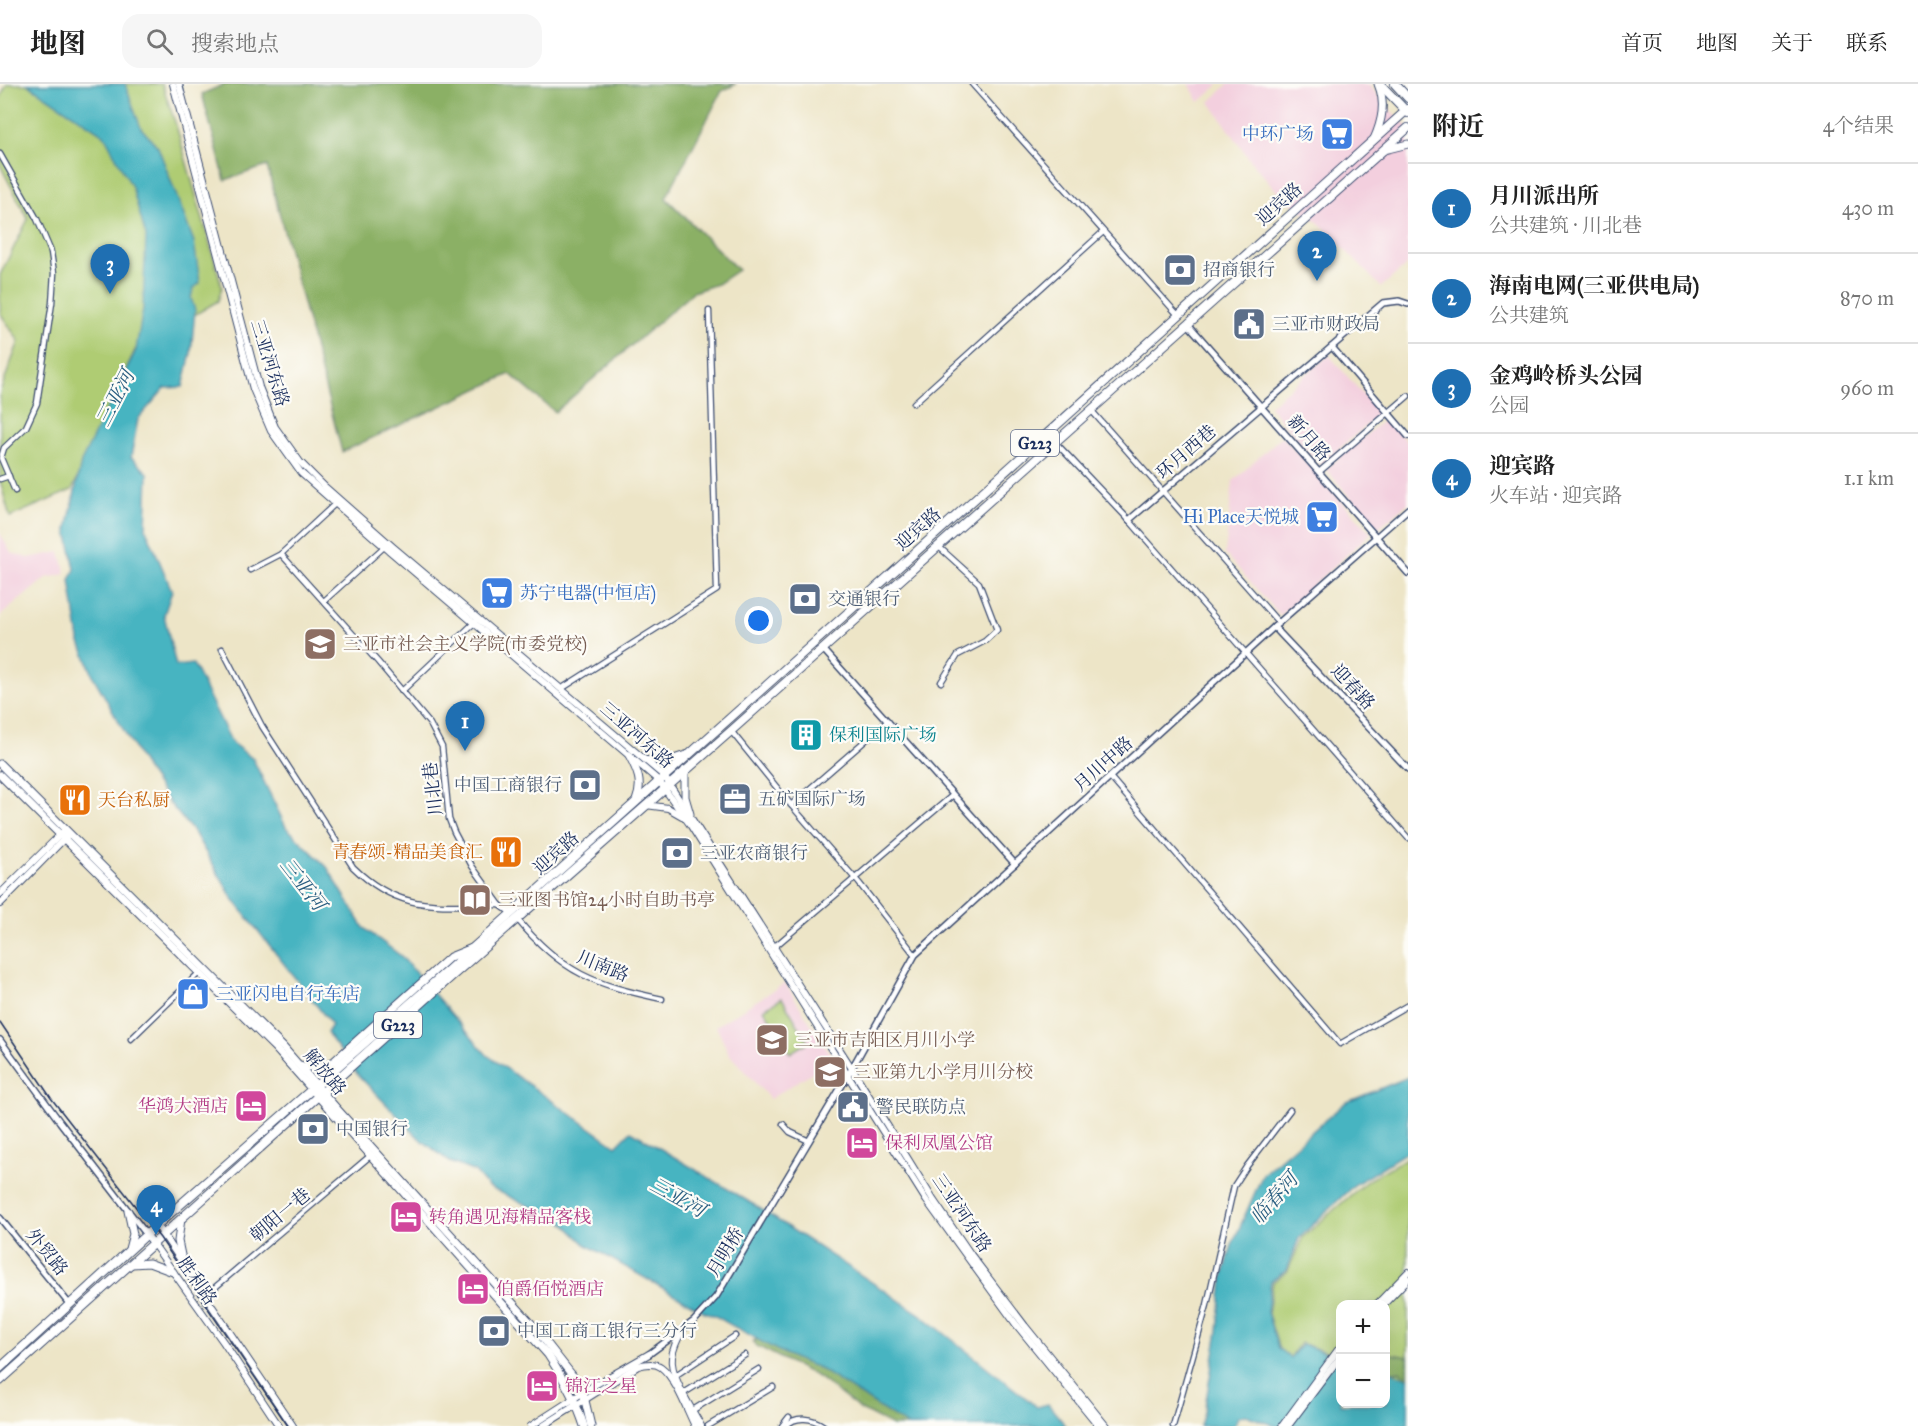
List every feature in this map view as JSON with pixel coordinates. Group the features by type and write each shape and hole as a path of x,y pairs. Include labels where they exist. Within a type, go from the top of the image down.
{"highway":[{"path":"1379,84 1407,111"},
{"path":"1395,84 1408,98"},
{"name":"迎宾路","path":"447,970 514,916 636,801 1407,111"},
{"name":"迎宾路","path":"447,970 646,805 731,731 1408,128"},
{"name":"G223","path":"0,1368 157,1225 314,1087 336,1064 447,970"},
{"name":"G223","path":"0,1381 344,1074 447,970"}],"main road":[{"name":"三亚河东路","path":"173,84 253,389 271,431 302,473 629,755 662,778"},
{"name":"三亚河东路","path":"179,84 259,387 275,427 300,462 325,487 644,759 662,778 851,1067 934,1201 971,1255 1025,1326 1106,1426"},
{"path":"1373,140 1380,126 1383,106 1379,84"},
{"path":"1382,151 1408,144"},
{"path":"644,759 657,762 666,761 690,753"},
{"path":"629,755 640,777 640,792 636,801"},
{"name":"解放路","path":"0,764 65,834 314,1087 370,1156 548,1354 575,1401 584,1426"},
{"path":"685,770 688,817"},
{"name":"解放路","path":"0,775 65,834 300,1065 314,1087"},
{"path":"646,805 668,808 688,817"},
{"name":"三亚河东路","path":"688,817 847,1077 926,1200 974,1268 1099,1426"},
{"path":"0,894 65,834"},
{"path":"0,904 65,834"},
{"path":"300,1065 315,1069 336,1064"},
{"name":"解放路","path":"320,1094 531,1323 572,1375 584,1396 591,1426"},
{"path":"126,1253 134,1234 128,1211"},
{"path":"181,1219 178,1236 182,1260"},
{"name":"胜利路","path":"157,1225 293,1426"},
{"name":"胜利路","path":"147,1235 224,1343 279,1426"},
{"path":"132,1264 149,1263 173,1272"},
{"path":"1382,1300 1408,1272"},
{"path":"1389,1300 1408,1279"},
{"path":"685,1328 672,1355 672,1362 675,1375 701,1426"},
{"path":"584,1396 649,1354"},
{"path":"1281,1426 1336,1354"},
{"path":"531,1426 638,1366 654,1364 662,1368 670,1377 695,1426"},
{"path":"1288,1426 1336,1364"},
{"path":"543,1426 575,1401"}],"street":[{"path":"972,84 1178,315"},
{"path":"0,154 37,219 51,252 54,273 52,303 37,403 26,427 4,448 1,458 15,491"},
{"path":"914,403 1103,232"},
{"name":"环月西巷","path":"1129,520 1383,303 1399,301 1408,303"},
{"path":"561,689 717,590 709,311"},
{"name":"新月路","path":"1188,324 1408,573"},
{"path":"1332,347 1408,436"},
{"path":"1319,472 1408,396"},
{"path":"1091,410 1277,625"},
{"path":"1055,442 1129,520 1408,838"},
{"path":"0,480 9,476"},
{"path":"250,570 281,554 336,503"},
{"name":"月川中路","path":"809,1141 915,955 1277,625 1408,509"},
{"path":"324,601 385,546"},
{"path":"938,546 979,583 997,630 985,641 958,655 941,682"},
{"name":"川北巷","path":"281,554 429,724 442,747 452,825 472,866 500,904 514,916"},
{"path":"402,691 476,622"},
{"name":"迎春路","path":"1277,625 1408,769"},
{"path":"222,649 262,726 353,867 368,882 386,893 407,901 426,904 500,904"},
{"path":"823,649 1015,864"},
{"path":"791,805 888,721"},
{"path":"731,731 791,805 855,878 915,955"},
{"path":"1110,777 1340,1044 1408,1005"},
{"path":"773,948 953,795"},
{"name":"川南路","path":"514,916 553,957 573,971 594,981 662,999"},
{"path":"131,1039 200,972"},
{"name":"胜利路","path":"0,1040 147,1235"},
{"path":"1173,1426 1207,1305 1234,1186 1290,1110"},
{"path":"783,1124 790,1132 809,1141"},
{"name":"月明桥","path":"649,1354 685,1328 716,1297 809,1141"},
{"name":"朝阳一巷","path":"206,1295 370,1156"},
{"name":"外贸路","path":"0,1218 70,1305"},
{"path":"675,1375 735,1336"},
{"path":"684,1393 744,1355"},
{"path":"693,1410 759,1369"},
{"path":"708,1426 773,1388"},
{"path":"784,1426 789,1417"},
{"path":"784,1426 806,1418 824,1426"},
{"path":"802,1419 806,1426"}],"shaded area":[{"path":"1189,84 1220,84 1199,102"},
{"path":"1228,84 1368,84 1408,127 1408,264 1381,287 1319,223 1281,196 1250,160 1210,102"},
{"path":"1329,355 1380,414 1320,465 1269,406"},
{"path":"1386,418 1408,443 1408,503 1377,529 1326,469"},
{"path":"1282,436 1371,533 1280,615 1225,554 1233,481"},
{"path":"0,533 11,553 28,558 60,552 66,574 46,578 0,616"},
{"name":"三亚市吉阳区月川小学","path":"785,983 833,1059 770,1099 729,1054 716,1026"}],"green space":[{"path":"7,84 162,84 176,125 222,287 218,301 135,350 72,490 10,517 0,481 0,392 19,341 0,313 0,275 28,219 0,165 0,99"},
{"path":"225,84 736,84 722,91 666,198 738,270 717,284 693,292 555,412 510,374 342,452 267,166 225,180 202,94"},
{"path":"782,998 808,1042 790,1053 764,1009"},
{"path":"1408,1157 1408,1380 1390,1373 1390,1300 1336,1300 1336,1356 1300,1343 1290,1358 1279,1349 1268,1314 1273,1282 1287,1272 1303,1237 1368,1180"},
{"path":"757,1339 836,1371 917,1426 892,1426 861,1410 818,1377 755,1345 753,1341"},
{"path":"1390,1354 1408,1357 1408,1377 1400,1371 1390,1372"}],"water":[{"name":"三亚河","path":"27,84 125,84 141,128 158,147 194,242 200,283 193,289 191,298 195,310 191,353 183,387 165,388 138,419 131,457 148,473 146,529 172,591 164,615 176,666 193,664 232,743 253,759 286,827 327,867 364,928 401,956 487,1055 616,1146 631,1131 756,1206 920,1314 1037,1407 1048,1404 1066,1426 908,1426 817,1367 785,1354 705,1312 585,1244 562,1221 488,1187 475,1172 450,1162 419,1138 358,1075 327,1033 332,1025 233,899 195,834 168,801 143,764 94,678 79,640 70,580 75,569 67,530 81,462 136,350 143,309 146,236 132,187 104,135"},
{"name":"临春河","path":"1408,1077 1408,1151 1354,1185 1299,1238 1287,1270 1271,1281 1267,1312 1278,1348 1290,1358 1302,1344 1336,1357 1336,1408 1390,1408 1390,1371 1408,1378 1408,1426 1275,1426 1245,1415 1238,1417 1234,1426 1200,1426 1218,1331 1223,1277 1232,1245 1263,1174 1345,1103"}],"tram line":[{"path":"0,1022 51,1098 160,1238 288,1426"}],"place":[{"name":"中环广场","path":"1337,134"},
{"name":"招商银行","path":"1180,270"},
{"name":"海南电网(三亚供电局)","path":"1317,281"},
{"name":"金鸡岭桥头公园","path":"110,294"},
{"name":"三亚市财政局","path":"1249,324"},
{"name":"Hi Place天悦城","path":"1322,517"},
{"name":"苏宁电器(中恒店)","path":"497,593"},
{"name":"交通银行","path":"805,599"},
{"name":"三亚市社会主义学院(市委党校)","path":"320,644"},
{"name":"保利国际广场","path":"806,735"},
{"name":"月川派出所","path":"465,751"},
{"name":"中国工商银行","path":"585,785"},
{"name":"五矿国际广场","path":"735,799"},
{"name":"天台私厨","path":"75,800"},
{"name":"青春颂-精品美食汇","path":"506,852"},
{"name":"三亚农商银行","path":"677,853"},
{"name":"三亚图书馆24小时自助书亭","path":"475,900"},
{"name":"三亚闪电自行车店","path":"193,994"},
{"name":"三亚市吉阳区月川小学","path":"772,1040"},
{"name":"三亚第九小学月川分校","path":"830,1072"},
{"name":"华鸿大酒店","path":"251,1106"},
{"name":"警民联防点","path":"853,1107"},
{"name":"中国银行","path":"313,1129"},
{"name":"保利凤凰公馆","path":"862,1143"},
{"name":"转角遇见海精品客栈","path":"406,1217"},
{"name":"迎宾路","path":"156,1235"},
{"name":"伯爵佰悦酒店","path":"473,1289"},
{"name":"中国工商工银行三分行","path":"494,1331"},
{"name":"锦江之星","path":"542,1386"}]}
